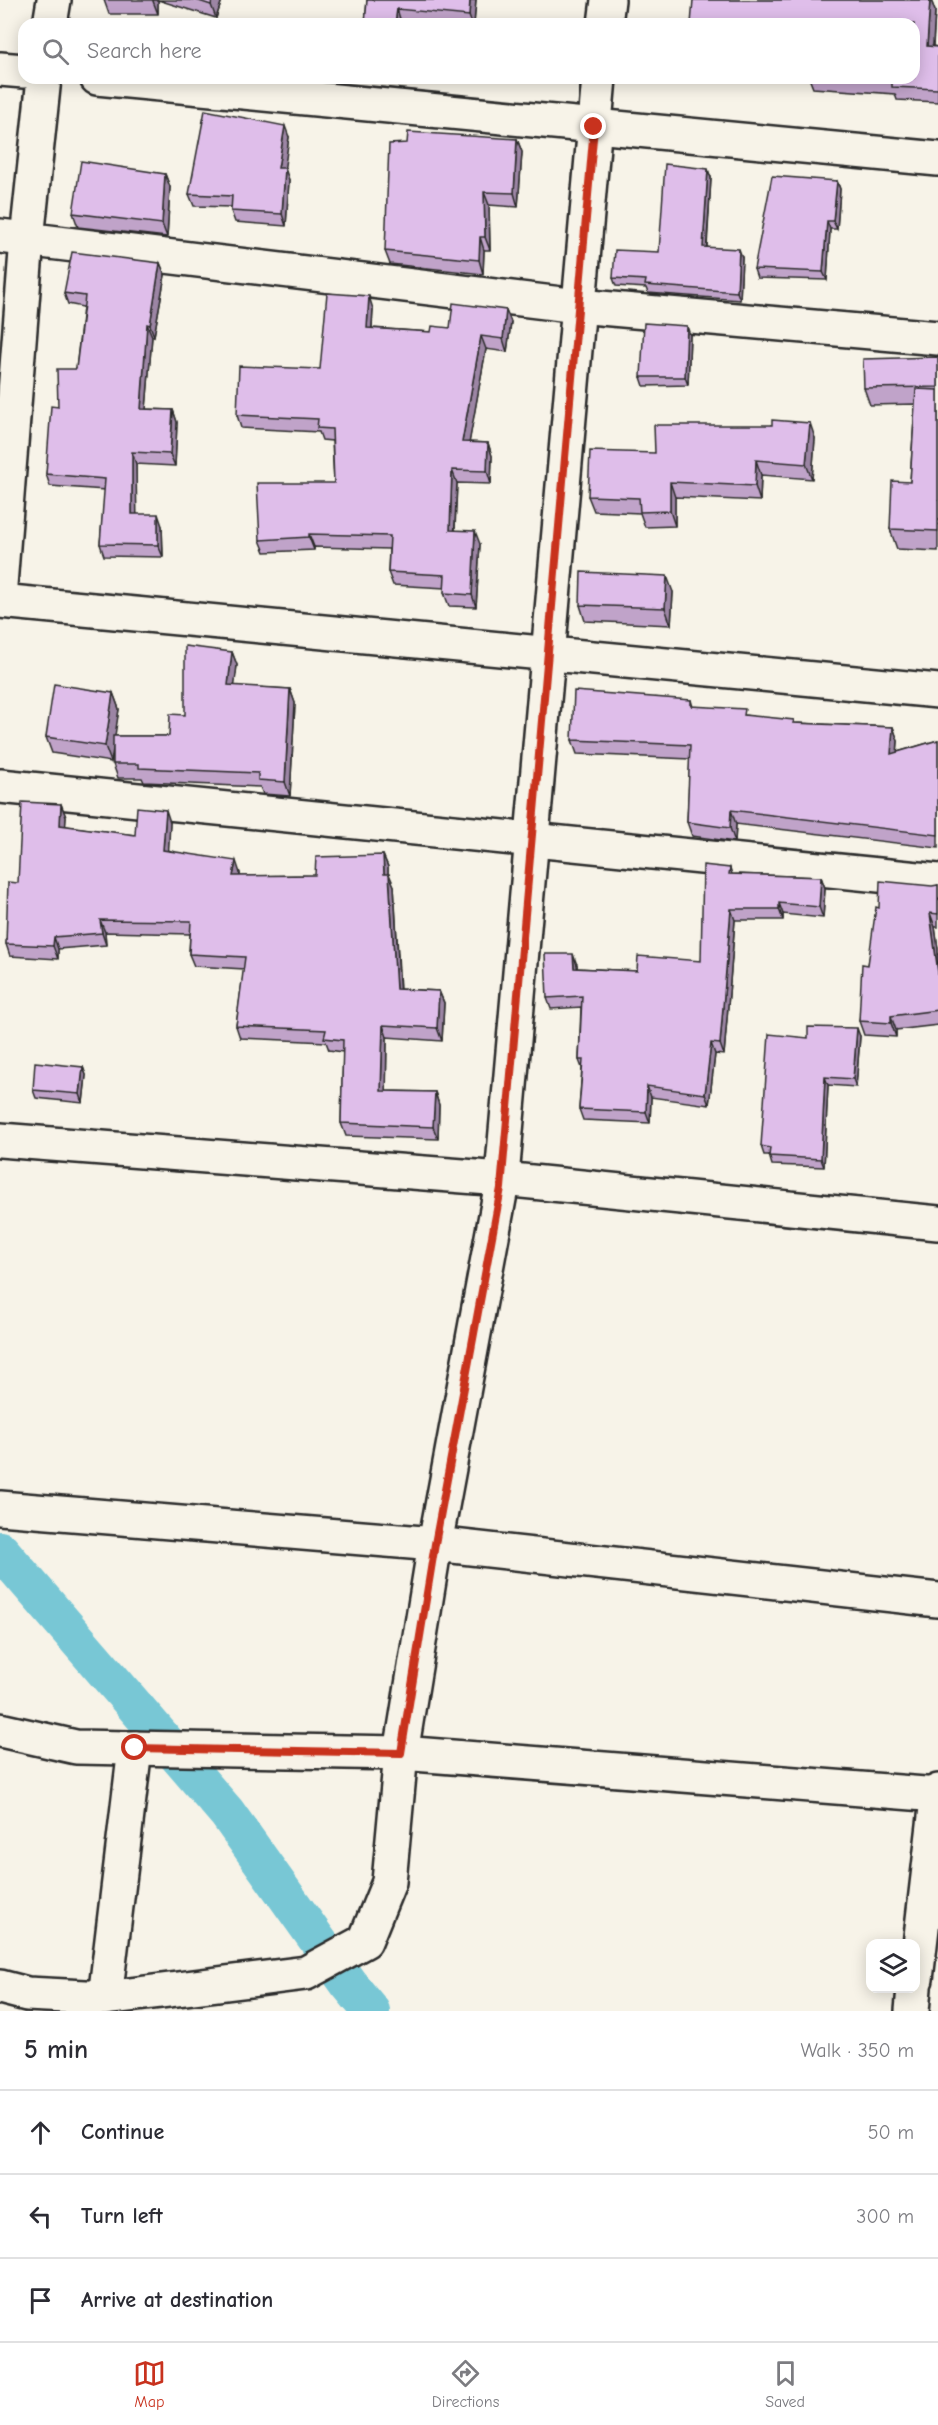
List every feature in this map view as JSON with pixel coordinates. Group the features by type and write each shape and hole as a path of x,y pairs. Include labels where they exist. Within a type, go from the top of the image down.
{"street":[{"path":"52,18 54,0"},
{"path":"606,18 608,0"},
{"path":"0,69 18,70"},
{"path":"0,585 14,238 43,84"},
{"path":"158,84 938,159"},
{"path":"16,1997 105,1998 306,1973 365,1941 389,1882 401,1753 435,1544 502,1179 598,84"},
{"path":"14,238 578,306 938,339"},
{"path":"0,601 938,691"},
{"path":"0,786 938,881"},
{"path":"0,1140 502,1179 938,1223"},
{"path":"0,1508 435,1544 938,1600"},
{"path":"0,1730 76,1747 401,1753 938,1794 920,1939"},
{"path":"105,1998 135,1748"},
{"path":"912,2011 914,1993"}],"building":[{"path":"196,0 212,0 211,5"},
{"path":"367,0 470,0 469,16 397,9 396,18 366,18"},
{"path":"693,0 930,0 927,46 938,47 938,89 892,87 892,84 920,84 920,18 692,18"},
{"path":"205,110 285,126 278,168 285,168 282,214 231,211 232,196 189,194"},
{"path":"408,132 517,139 514,193 484,192 485,237 480,237 479,260 385,251 389,144 407,143"},
{"path":"81,161 165,174 162,224 73,213"},
{"path":"665,164 708,169 703,247 739,249 737,292 645,285 646,280 613,278 615,250 659,252"},
{"path":"772,176 837,181 833,221 827,221 823,272 754,269"},
{"path":"72,252 160,263 150,325 147,324 141,409 173,410 170,454 132,452 132,514 158,514 158,545 100,544 105,479 46,474 51,406 58,407 57,369 76,369 85,296 64,293"},
{"path":"327,293 369,296 367,328 431,332 432,326 450,328 453,303 506,310 503,339 481,336 462,442 488,443 487,471 452,470 450,530 475,531 472,595 444,593 445,575 388,572 390,536 309,534 309,537 260,540 257,483 334,483 332,429 317,428 318,419 237,415 239,366 320,369"},
{"path":"644,323 687,326 685,377 641,377"},
{"path":"938,357 938,387 864,388 863,359"},
{"path":"916,389 938,390 938,531 890,529 892,481 910,482"},
{"path":"772,420 810,423 806,464 756,460 755,486 670,482 670,511 640,512 639,498 588,496 590,451 655,453 654,425 772,425"},
{"path":"581,572 667,576 665,608 580,605"},
{"path":"185,646 232,652 228,685 290,689 285,782 258,780 258,773 139,768 139,764 113,764 113,736 169,736 170,714 185,715"},
{"path":"54,684 113,693 105,746 46,737"},
{"path":"574,691 691,700 691,706 745,709 744,715 794,720 793,723 893,727 891,754 938,740 938,835 731,810 730,828 687,822 690,745 572,740"},
{"path":"22,802 61,804 60,825 135,835 137,807 166,810 163,850 236,861 233,876 315,875 316,857 383,855 384,874 389,874 396,989 439,991 437,1028 383,1025 381,1091 435,1092 433,1127 341,1123 343,1040 324,1038 326,1030 236,1026 245,957 189,954 191,921 100,920 102,933 54,937 53,946 6,944 8,882 18,883"},
{"path":"703,865 730,868 729,874 821,877 819,907 779,903 779,909 731,909 720,1044 711,1043 705,1094 647,1086 646,1112 579,1109 583,1060 579,1060 582,996 547,998 545,954 573,954 574,968 637,971 638,956 701,961"},
{"path":"880,881 938,885 938,914 930,913 938,973 938,1010 891,1016 891,1023 859,1021 862,964 868,965 876,907 879,908"},
{"path":"808,1027 857,1028 853,1079 825,1077 821,1159 769,1156 770,1148 761,1146 769,1034 808,1038"},
{"path":"35,1062 83,1067 80,1094 33,1090"}],"waterway":[{"path":"0,1550 227,1813 348,1983 371,2011"}],"route":[{"path":"135,1748 401,1753 435,1544 501,1188 594,127"}]}
